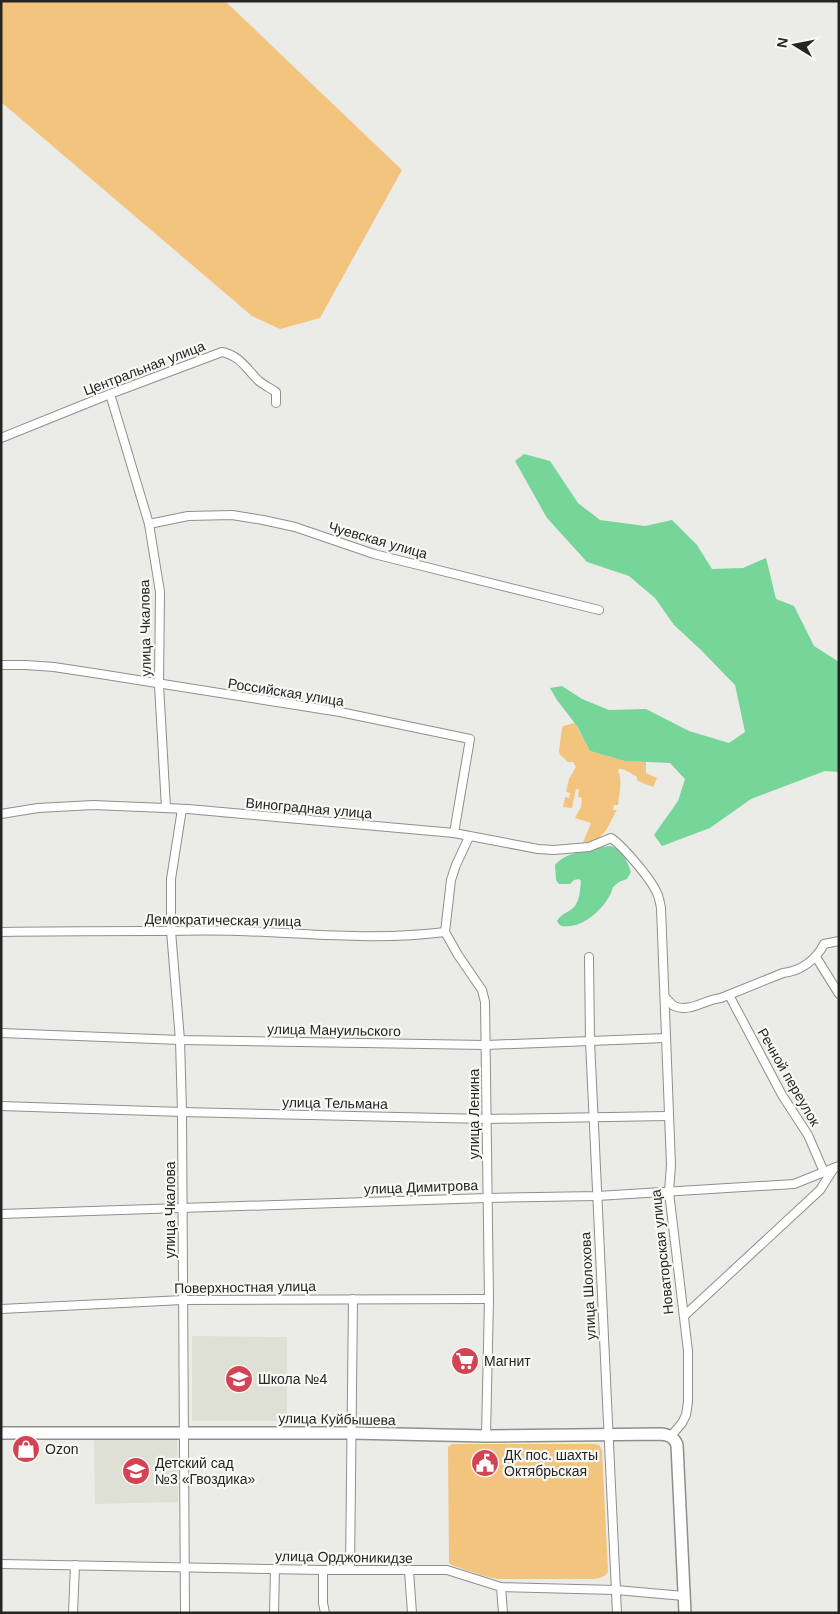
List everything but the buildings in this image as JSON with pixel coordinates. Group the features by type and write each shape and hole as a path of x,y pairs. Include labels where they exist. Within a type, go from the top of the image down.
{"street":[{"name":"Центральная улица","path":"1,438 222,352 230,354 246,365 260,382 276,392 276,403"},
{"name":"улица Чкалова","path":"110,394 149,524 160,592 159,684 166,808"},
{"name":"Чуевская улица","path":"149,524 188,516 232,515 263,520 295,527 374,554 599,610"},
{"name":"Российская улица","path":"1,665 54,667 340,712 470,738 454,833"},
{"name":"Виноградная улица","path":"1,814 38,808 93,805 182,809 454,833 538,849 554,850 589,847 611,838"},
{"name":"улица Чкалова","path":"182,809 171,880 171,931 180,1040 182,1112 185,1613"},
{"path":"445,932 451,880 469,837"},
{"name":"Новаторская улица","path":"611,838 618,842 648,879 657,893 661,908 671,1165 669,1192 687,1340 688,1408 682,1422 671,1436"},
{"name":"Демократическая улица","path":"1,932 104,930 275,932 365,937 414,936 445,932"},
{"name":"улица Ленина","path":"445,932 482,990 485,1002 489,1298 486,1436"},
{"path":"665,997 674,1006 691,1007 714,998 721,998 783,972 794,972 819,955 824,944 839,941"},
{"name":"улица Шолохова","path":"589,957 590,1041 617,1613"},
{"path":"816,957 839,994"},
{"name":"Речной переулок","path":"729,995 782,1095 808,1135 824,1172"},
{"name":"улица Мануильского","path":"1,1033 180,1040 486,1045 666,1038"},
{"name":"улица Тельмана","path":"1,1106 486,1119 668,1116"},
{"path":"684,1316 820,1190 836,1167"},
{"name":"улица Димитрова","path":"1,1214 597,1196 669,1192 794,1184 836,1167"},
{"name":"Поверхностная улица","path":"1,1309 182,1300 489,1298"},
{"path":"350,1570 352,1299"},
{"name":"улица Куйбышева","path":"1,1433 352,1433 486,1436 661,1434 671,1436"},
{"path":"671,1436 678,1444 685,1613"},
{"name":"улица Орджоникидзе","path":"1,1564 323,1570 447,1570 501,1587 616,1590 684,1596"},
{"path":"73,1613 75,1565"},
{"path":"274,1613 275,1569"},
{"path":"323,1570 323,1603 325,1613"},
{"path":"409,1571 412,1613"},
{"path":"501,1587 504,1613"}],"shaded area":[{"path":"1,1 225,1 402,170 320,318 280,329 252,316 1,102"},
{"path":"524,454 550,461 578,503 600,520 645,526 672,520 697,545 712,569 743,568 766,558 776,599 794,606 814,646 839,662 839,772 825,771 751,799 710,828 662,846 654,835 678,801 685,779 670,763 625,761 590,751 577,726 550,688 562,686 582,699 609,710 646,709 689,731 729,743 745,732 735,685 674,625 655,598 629,576 587,562 547,518 515,461"},
{"path":"575,723 590,751 625,761 646,762 646,773 657,778 653,787 638,781 636,776 628,771 619,769 618,805 614,805 613,810 617,810 601,836 582,845 591,823 575,818 581,807 582,798 578,797 579,790 576,789 572,808 563,807 565,797 569,798 570,793 566,792 569,779 576,767 573,762 568,762 560,755 559,751 563,726"},
{"path":"609,846 621,852 626,859 631,872 627,879 613,887 611,894 602,907 590,918 577,925 561,925 557,921 562,915 573,908 577,902 581,881 579,879 574,880 570,884 559,884 556,880 555,865 560,860 573,854"},
{"name":"Школа №4","path":"192,1336 287,1337 287,1421 192,1421"},
{"name":"Детский сад №3 «Гвоздика»","path":"177,1439 178,1502 95,1504 94,1440"},
{"path":"452,1444 599,1445 602,1450 608,1572 605,1576 594,1579 498,1579 451,1565 449,1563 448,1447"}],"place":[{"name":"Магнит","path":"465,1361"},
{"name":"Школа №4","path":"239,1379"},
{"name":"Ozon","path":"26,1449"},
{"name":"ДК пос. шахты Октябрьская","path":"485,1463"},
{"name":"Детский сад №3 «Гвоздика»","path":"136,1471"}]}
